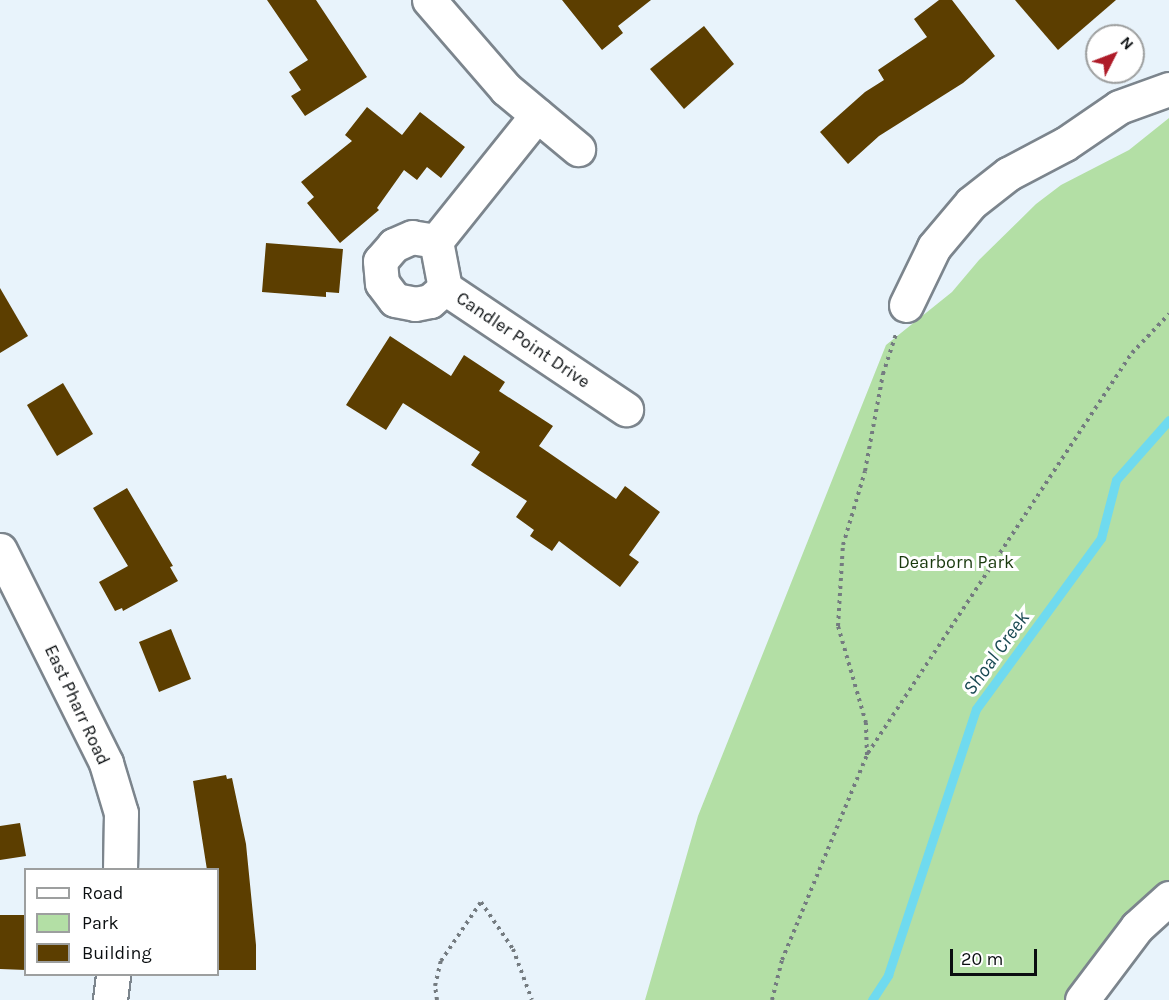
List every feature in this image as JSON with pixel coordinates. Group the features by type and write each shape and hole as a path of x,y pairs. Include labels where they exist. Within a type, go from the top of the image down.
{"street":[{"path":"429,0 506,89 578,149"},
{"path":"906,305 934,247 971,203 1008,174 1065,144 1119,107 1169,89"},
{"path":"445,288 430,301 415,304 395,300 382,283 380,261 394,245 412,237 436,241 537,115"},
{"name":"Candler Point Drive","path":"436,241 445,288 626,409"},
{"name":"East Pharr Road","path":"0,550 106,763 121,813 120,868"},
{"path":"1082,1000 1137,927 1169,898"},
{"path":"110,1000 113,976"}],"path":[{"path":"867,755 866,723 838,626 843,545 865,471 883,374 906,305"},
{"path":"772,1000 782,960 867,755 1132,353 1169,314"},
{"path":"437,1000 435,986 441,961 481,902 513,949 532,1000"}],"green space":[{"name":"Dearborn Park","path":"1169,118 1169,905 1092,1000 645,1000 698,816 886,345 952,292 979,260 1036,204 1061,185 1129,150"}],"building":[{"path":"267,0 316,0 367,77 305,116 291,96 301,90 289,72 308,60"},
{"path":"562,0 651,0 618,26 623,33 602,50"},
{"path":"939,0 952,0 995,56 963,83 879,136 848,164 820,132 865,92 884,80 878,70 927,37 914,19"},
{"path":"1015,0 1116,0 1088,24 1085,24 1085,27 1058,50"},
{"path":"704,26 734,64 684,109 650,69"},
{"path":"367,107 402,135 420,112 465,147 441,178 427,167 417,180 404,170 377,208 379,210 340,243 307,203 314,197 301,182 352,141 345,135"},
{"path":"266,243 343,249 339,293 326,292 326,297 262,292"},
{"path":"0,288 28,336 0,353"},
{"path":"390,336 451,376 464,355 505,382 499,391 553,426 539,446 616,499 625,486 660,512 629,555 639,562 620,587 559,541 552,551 530,536 534,530 516,517 527,501 471,465 480,452 403,403 386,430 346,405"},
{"path":"63,383 93,434 57,456 27,405"},
{"path":"127,488 173,566 170,567 178,581 123,611 122,608 115,611 99,582 128,566 93,508"},
{"path":"171,629 191,679 159,692 139,642"},
{"path":"226,775 227,779 232,778 246,844 256,945 256,970 219,970 219,868 207,868 193,781"},
{"path":"20,823 26,856 0,860 0,826"},
{"path":"0,915 24,915 24,970 0,969"}],"waterway":[{"name":"Shoal Creek","path":"872,1000 888,975 976,709 1101,538 1116,480 1169,420"}]}
